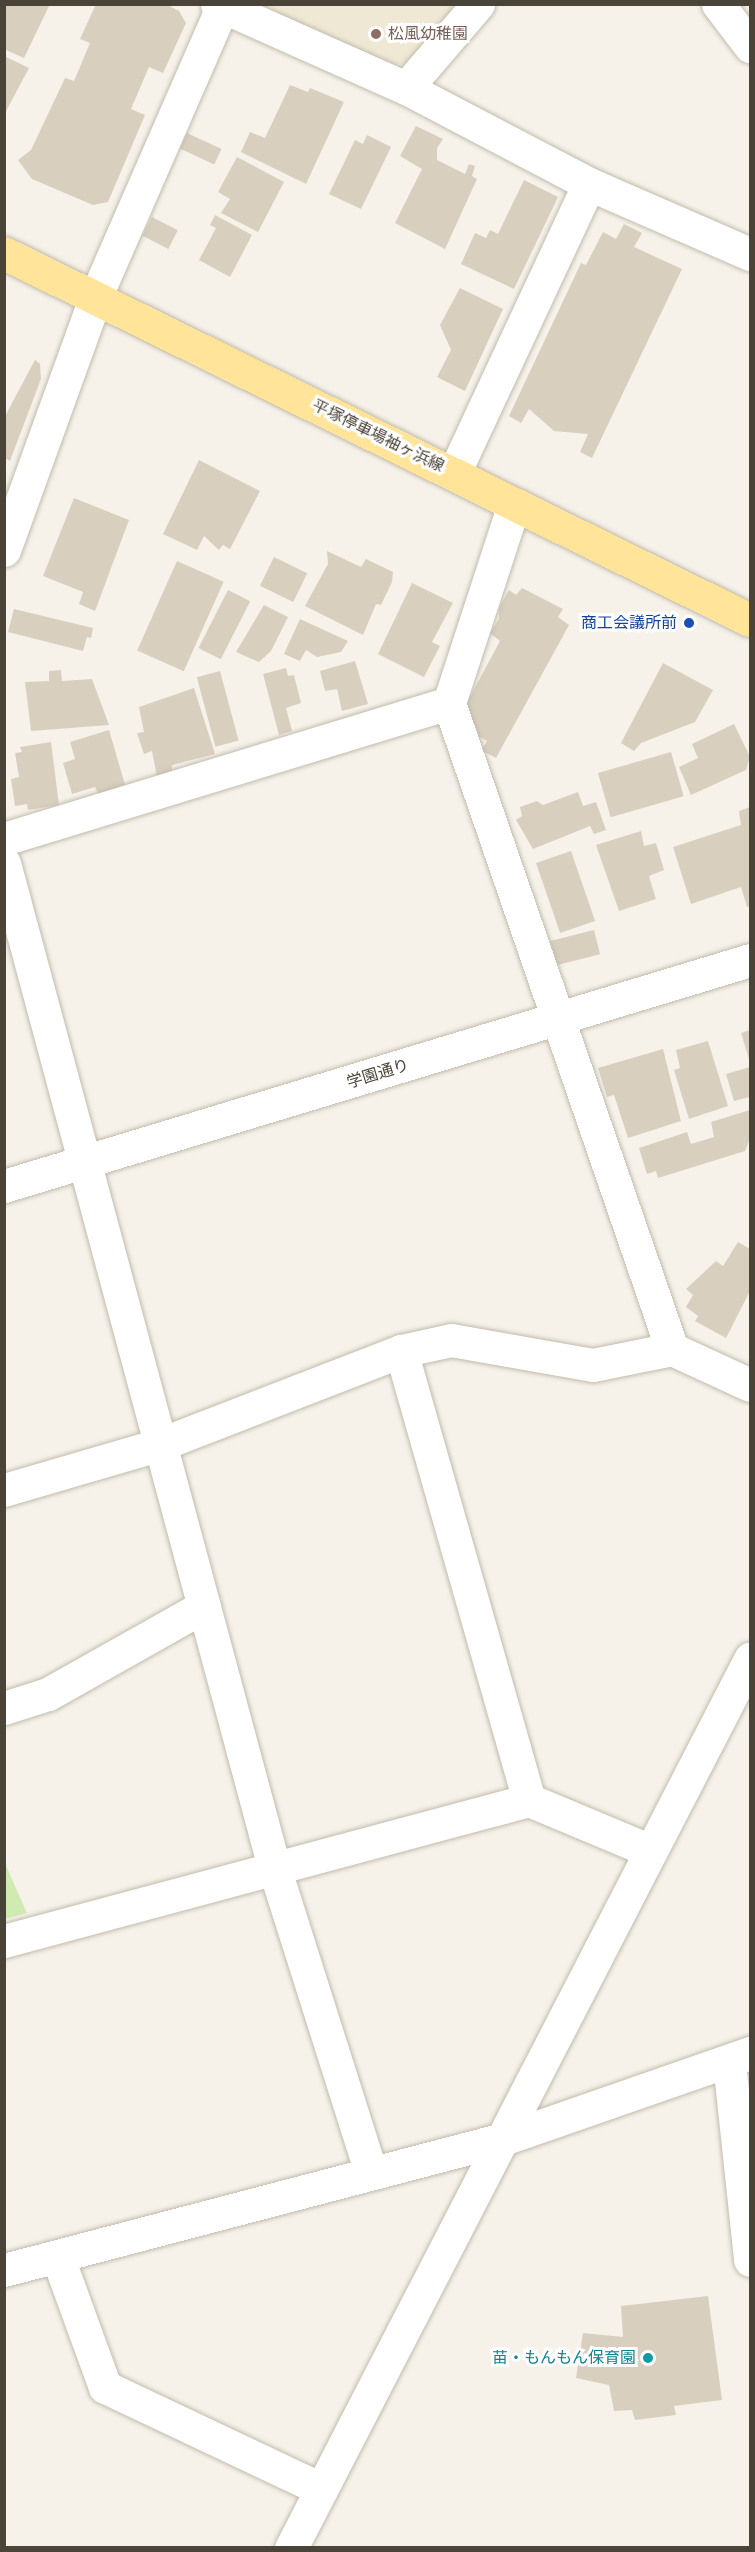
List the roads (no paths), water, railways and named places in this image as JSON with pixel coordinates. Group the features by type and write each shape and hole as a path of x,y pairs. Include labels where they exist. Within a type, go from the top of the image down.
{"main road":[{"name":"平塚停車場袖ヶ浜線","path":"4,253 750,620"}],"street":[{"path":"406,88 478,4"},
{"path":"718,4 750,46"},
{"path":"4,550 95,298 219,6 406,88 589,184 750,254"},
{"path":"454,473 589,184"},
{"path":"514,504 449,703 672,1349"},
{"path":"4,839 449,703"},
{"path":"4,863 274,1867 371,2173"},
{"name":"学園通り","path":"4,1186 750,960"},
{"path":"4,1490 161,1444 401,1351 451,1340 593,1365 672,1349 750,1385"},
{"path":"401,1351 529,1800"},
{"path":"4,1708 48,1694 204,1606"},
{"path":"291,2547 750,1659"},
{"path":"4,1941 529,1800 651,1851"},
{"path":"4,2270 58,2258 503,2139 740,2058 750,2260"},
{"path":"58,2258 105,2387 321,2489"}],"place":[{"name":"松風幼稚園","path":"376,34"},
{"name":"商工会議所前","path":"689,623"},
{"name":"苗・もんもん保育園","path":"648,2358"}]}
